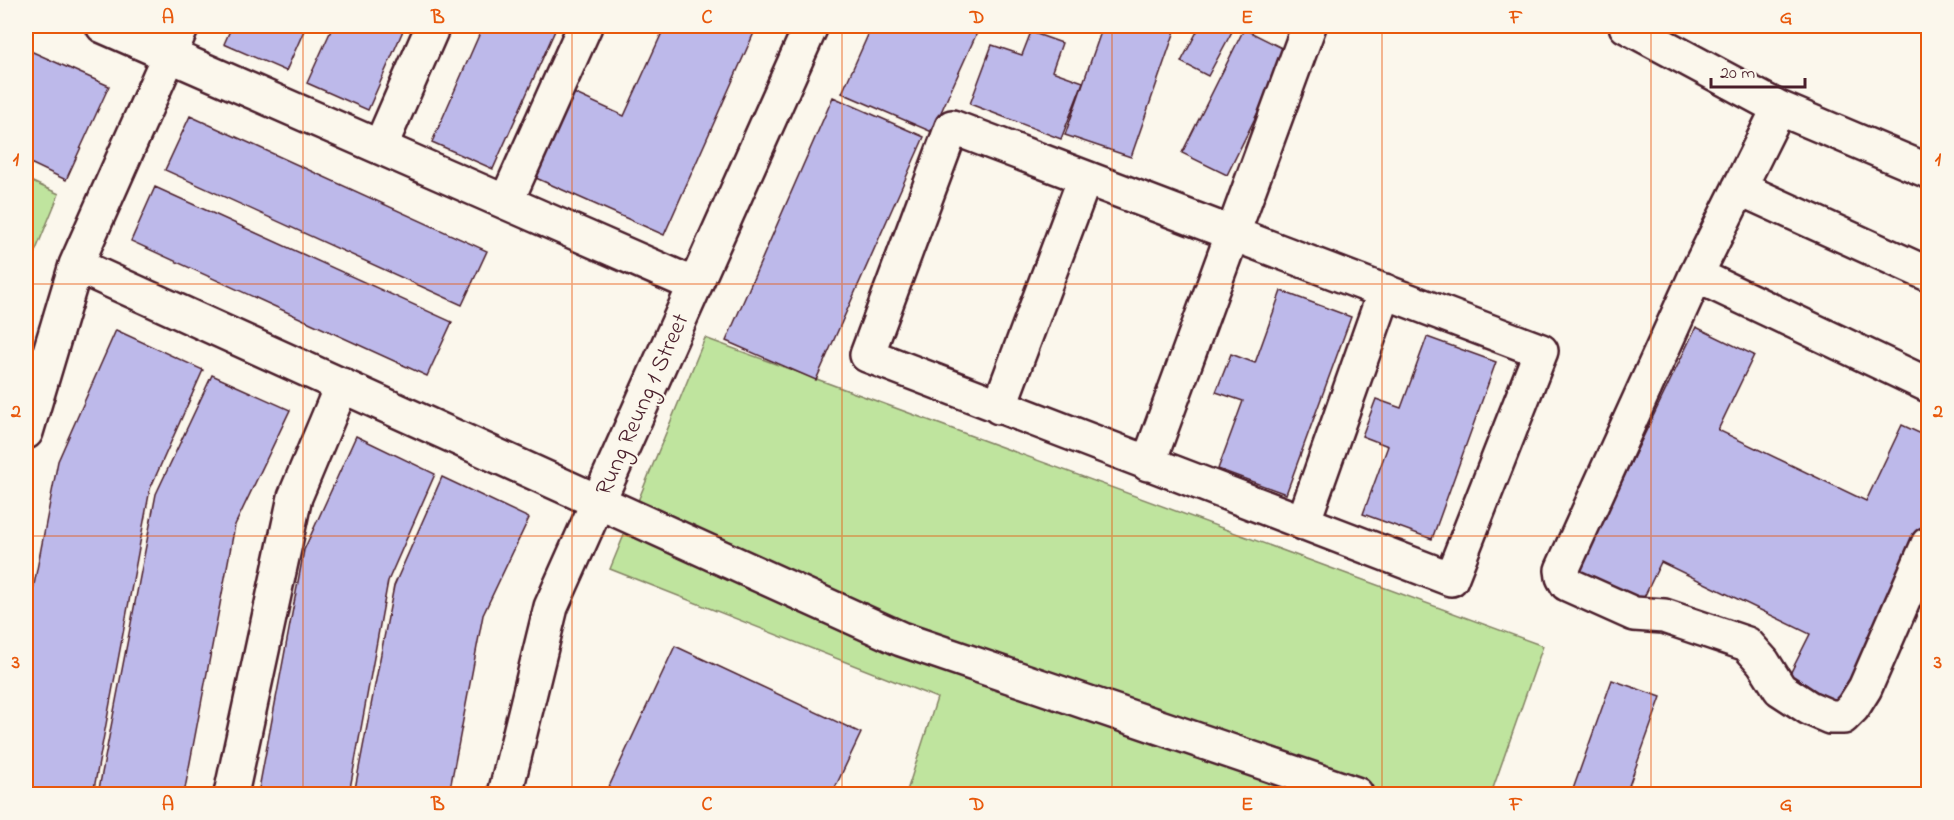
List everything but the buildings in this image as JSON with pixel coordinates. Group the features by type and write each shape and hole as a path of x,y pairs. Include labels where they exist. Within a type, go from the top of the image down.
{"street":[{"path":"103,26 175,40 380,147 695,285"},
{"path":"380,147 433,26"},
{"path":"506,202 585,26"},
{"name":"Rung Reung 1 Street","path":"505,795 550,607 811,26"},
{"path":"1148,464 1309,26"},
{"path":"1626,26 1779,108 1929,171"},
{"path":"26,432 76,265 175,40"},
{"path":"1779,108 1696,275 1562,570 1563,578 1567,584 1634,614 1664,616 1747,644 1763,662 1780,688 1809,708 1830,717 1843,717 1853,707 1865,688 1929,544"},
{"path":"952,127 1085,178 1541,351 1451,579 867,355 952,127"},
{"path":"999,407 1085,178"},
{"path":"1739,188 1929,274"},
{"path":"76,265 901,639 1356,795"},
{"path":"1696,275 1929,385"},
{"path":"1303,523 1385,291"},
{"path":"231,795 295,497 342,385"}],"green space":[{"path":"26,179 59,194 26,274"},
{"path":"705,338 1543,646 1491,794 906,794 937,698 610,569"}]}
